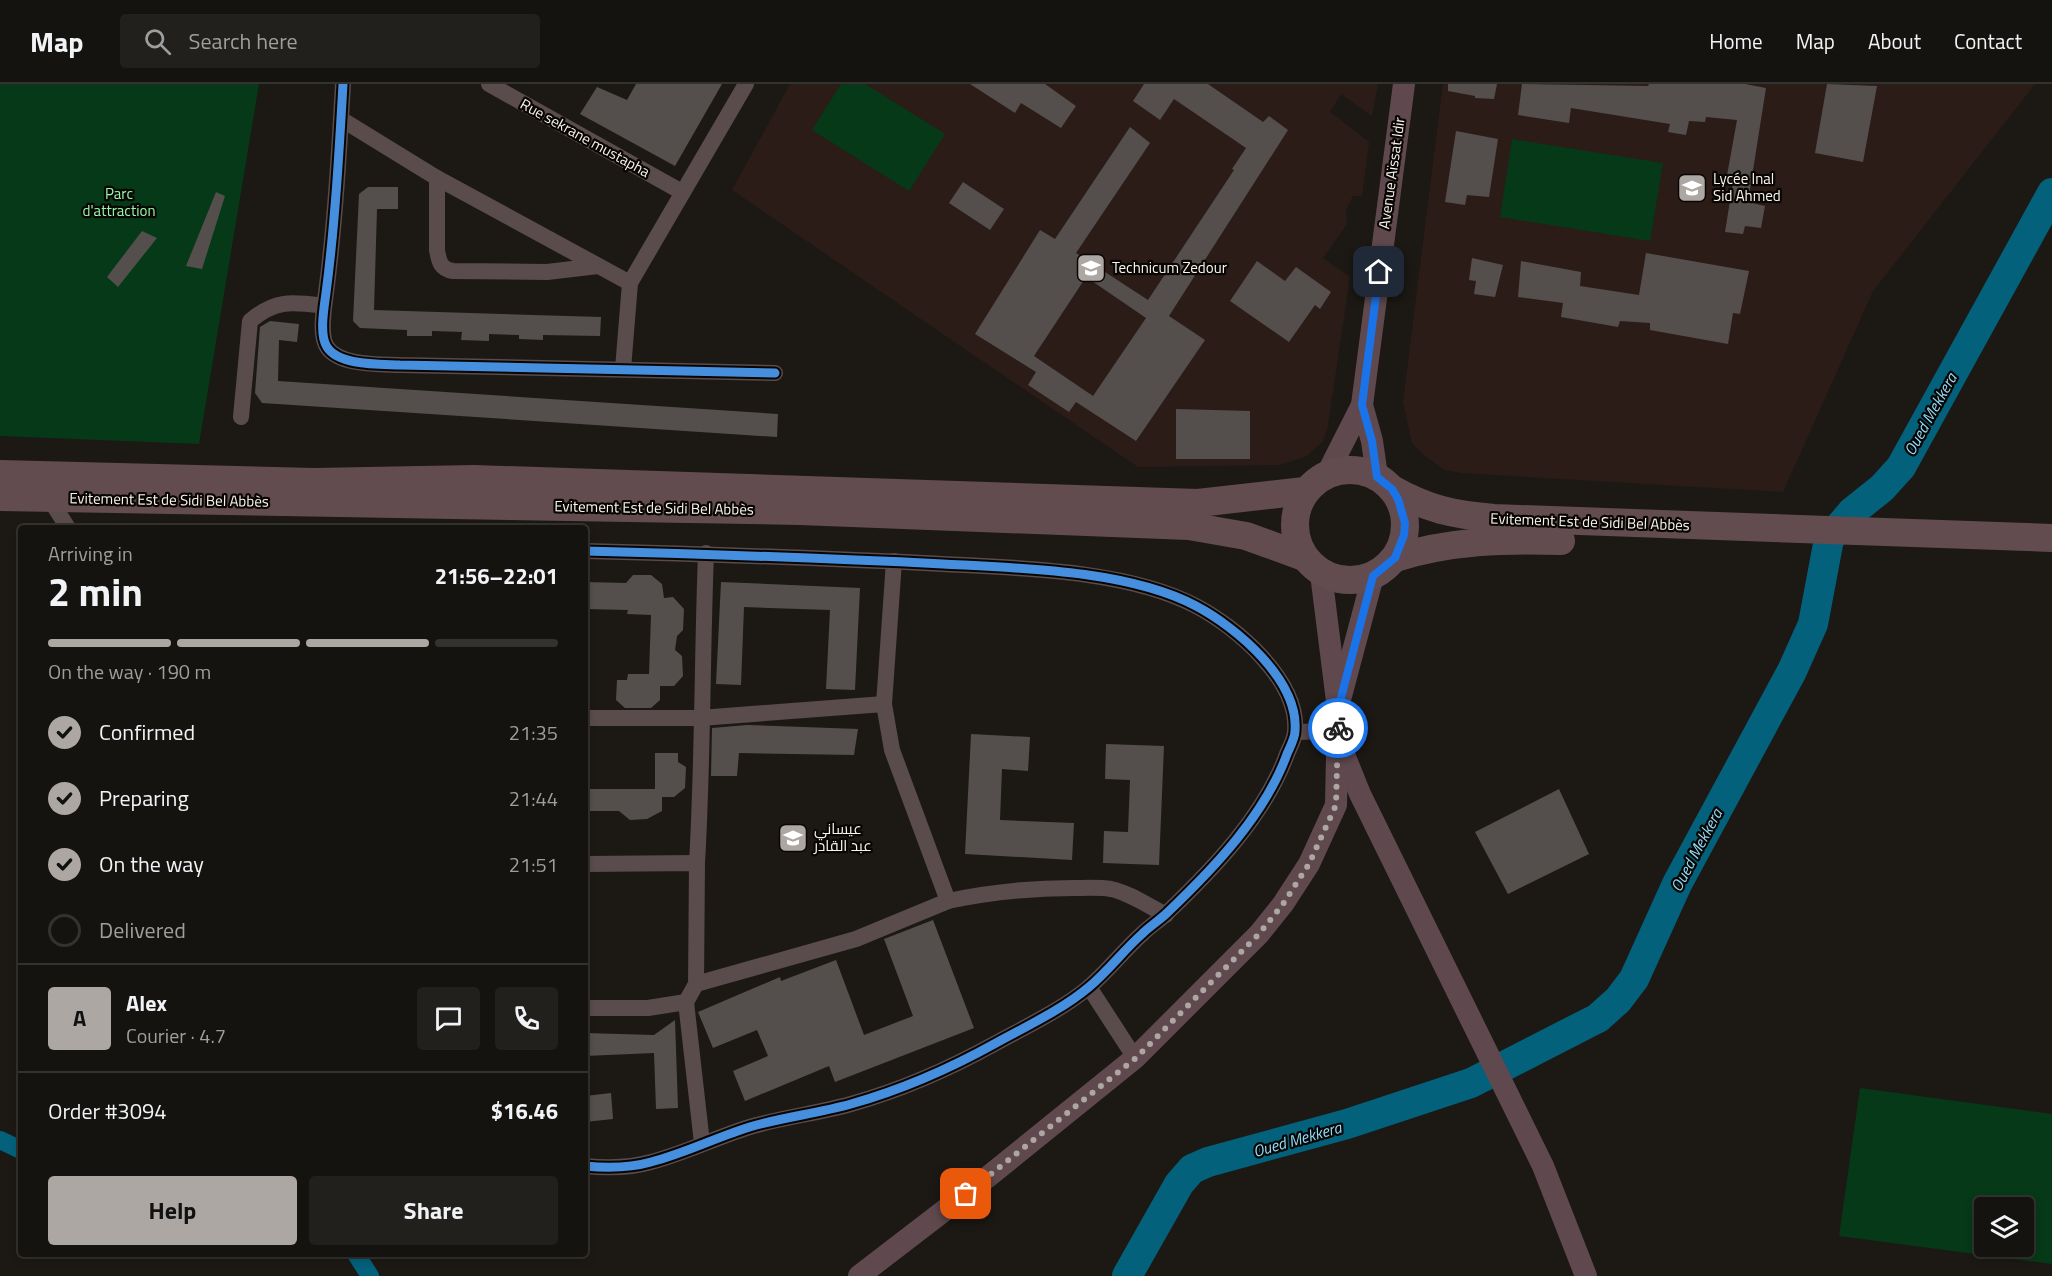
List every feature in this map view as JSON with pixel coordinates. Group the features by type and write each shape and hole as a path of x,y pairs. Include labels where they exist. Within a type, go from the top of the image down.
{"highway":[{"path":"1355,470 1384,483 1401,505 1405,523 1401,547 1384,567 1353,581 1342,580 1313,565 1294,531 1294,517 1316,483 1355,470"},
{"name":"Evitement Est de Sidi Bel Abbès","path":"0,474 314,482 474,478 1198,503 1316,483"},
{"name":"Evitement Est de Sidi Bel Abbès","path":"1384,483 1426,507 1456,515 1795,540"},
{"name":"Evitement Est de Sidi Bel Abbès","path":"0,497 777,510 1189,526 1246,536 1313,565"},
{"path":"1795,540 1878,542 2052,538"},
{"name":"Evitement Est de Sidi Bel Abbès","path":"1384,567 1433,547 1473,541 1523,539 1795,540"},
{"path":"1878,542 2052,556"}],"main road":[{"name":"Avenue Aïssat Idir","path":"1362,405 1404,84"},
{"path":"1362,405 1384,483"},
{"path":"1316,483 1362,405"},
{"path":"1313,565 1338,726 1360,794 1533,1147 1556,1198 1586,1276"},
{"path":"859,1276 984,1180 1136,1058 1259,934 1283,904 1309,864 1336,805 1338,726 1384,567"}],"street":[{"path":"343,84 334,225 324,306 324,340 335,355 357,362 400,365 776,373"},
{"name":"Rue sekrane mustapha","path":"489,84 681,192"},
{"path":"623,369 630,283 746,84"},
{"path":"341,119 436,178 630,283"},
{"path":"436,178 437,250 444,268 453,271 547,272 598,266"},
{"path":"241,417 250,321 260,312 279,303 295,302 324,306"},
{"path":"49,498 66,525"},
{"path":"588,551 706,553 894,561 1000,567 1123,580 1194,605 1232,630 1285,686 1293,711 1295,732 1283,766 1263,801 1228,850 1166,915 1144,932 1089,987 993,1045 895,1089 851,1104 756,1126 650,1163 626,1166 588,1166"},
{"path":"702,1143 686,1002 696,984 697,863 702,782 700,717 706,553"},
{"path":"894,561 884,704 892,750 948,902"},
{"path":"588,718 700,717 884,704"},
{"path":"1295,732 1338,726"},
{"path":"588,864 697,863"},
{"path":"696,984 856,939 948,902 995,891 1034,888 1110,889 1166,915"},
{"path":"1089,987 1136,1058"},
{"path":"588,1008 648,1008 686,1002"}],"shaded area":[{"name":"Technicum Zedour","path":"790,84 1378,84 1372,116 1341,94 1330,112 1369,142 1362,196 1353,196 1346,209 1347,224 1323,258 1350,277 1327,431 1322,442 1307,456 1280,465 1138,467 732,190"},
{"name":"Lycée Inal Sid Ahmed","path":"1443,84 2035,84 1873,291 1783,492 1462,473 1445,470 1426,457 1412,443 1403,402"}],"green space":[{"name":"Parc d'attraction","path":"0,84 259,84 199,444 0,436"},
{"path":"841,84 865,84 945,134 909,191 812,130"},
{"path":"1512,139 1663,163 1650,241 1500,217"},
{"path":"1860,1088 2052,1114 2052,1264 1999,1257 2034,1257 2034,1197 1974,1197 1974,1254 1839,1236"}],"building":[{"path":"636,84 722,84 675,166 580,114 597,87 627,100"},
{"path":"970,84 1045,84 1076,106 1061,128 1021,103 1015,113"},
{"path":"1144,84 1208,84 1263,122 1269,116 1288,130 1169,316 1205,340 1136,441 1076,402 1069,412 1028,385 1036,372 975,334 1040,230 1055,239 1130,127 1150,143 1076,253 1148,300 1234,170 1232,169 1246,148 1174,99 1160,120 1133,101","holes":["1086,277 1146,318 1093,396 1034,356"]},
{"path":"1448,84 1497,84 1494,99 1475,98 1475,96 1448,91"},
{"path":"1522,84 1648,86 1649,84 1745,84 1766,88 1748,202 1765,206 1761,228 1745,226 1743,234 1725,232 1733,182 1726,181 1737,120 1706,117 1705,122 1689,121 1686,135 1668,132 1670,124 1571,108 1569,123 1518,115"},
{"path":"1827,84 1877,86 1863,162 1815,153"},
{"path":"1456,131 1498,139 1489,197 1467,195 1465,205 1445,202"},
{"path":"963,182 1004,209 990,230 949,203"},
{"path":"368,187 398,187 398,209 377,209 374,310 601,317 600,336 543,335 543,340 519,339 519,335 489,334 489,341 461,340 462,332 432,331 432,336 407,336 407,330 360,328 353,321 359,194"},
{"path":"216,192 225,196 202,269 186,266"},
{"path":"142,231 157,238 118,287 107,277"},
{"path":"1646,253 1749,271 1740,314 1733,313 1728,344 1650,330 1650,323 1620,321 1618,327 1561,317 1563,303 1518,297 1521,261 1581,272 1580,286 1639,295"},
{"path":"1472,258 1503,265 1495,297 1474,294 1476,281 1469,280"},
{"path":"1257,261 1285,281 1296,267 1331,292 1320,309 1315,305 1289,342 1230,301"},
{"path":"270,321 299,324 297,342 279,340 278,381 778,414 777,437 262,403 255,393 260,327"},
{"path":"1176,409 1250,411 1250,459 1176,459"},
{"path":"633,575 651,575 662,584 664,598 673,597 684,609 683,630 677,636 675,650 682,656 683,676 674,686 660,686 660,700 651,708 625,708 616,700 617,680 627,680 628,674 649,674 651,615 627,614 628,610 588,609 588,582 626,583"},
{"path":"721,582 860,588 855,690 826,689 830,610 744,607 741,685 716,684"},
{"path":"747,725 858,729 854,755 739,753 737,776 711,776 712,728"},
{"path":"971,734 1030,737 1028,771 1002,769 1000,820 1074,823 1072,860 965,854"},
{"path":"1106,744 1164,746 1159,865 1103,863 1104,831 1128,832 1130,780 1105,779"},
{"path":"655,753 678,753 678,762 686,767 685,788 674,797 662,797 662,811 647,819 630,820 619,811 588,811 588,789 655,789"},
{"path":"1559,789 1589,854 1508,894 1475,832"},
{"path":"933,920 974,1028 835,1082 829,1066 745,1101 733,1071 768,1056 757,1030 713,1048 698,1012 780,977 781,981 836,960 864,1035 913,1016 884,939"},
{"path":"675,1020 678,1108 656,1109 654,1053 588,1056 588,1033 654,1035"},
{"path":"611,1093 613,1119 588,1122 588,1096"}],"waterway":[{"name":"Oued Mekkera","path":"1127,1276 1179,1184 1192,1169 1208,1162 1347,1124 1471,1083 1598,1018 1618,1000 1634,979 1677,884 1792,671 1813,624 1829,539 1852,512 1882,488 1901,467 2052,193"},
{"path":"0,1140 18,1149"},
{"path":"358,1257 370,1276"}],"cycle path":[{"path":"343,84 334,215 323,321 323,336 327,347 333,353 350,361 382,364 775,373"},
{"path":"588,551 1005,567 1073,573 1139,585 1169,594 1196,606 1212,615 1246,641 1262,657 1287,693 1294,712 1295,731 1266,798 1220,859 1165,915 1135,940 1096,981 1056,1010 944,1070 870,1098 753,1126 643,1164 618,1167 588,1166"}],"way so far":[{"path":"966,1194 1136,1058 1259,934 1283,904 1309,864 1332,818 1336,805 1338,728"}],"place":[{"name":"Lycée Inal Sid Ahmed","path":"1692,188"},
{"name":"Technicum Zedour","path":"1091,268"},
{"name":"عيساني عبد القادر","path":"793,838"}],"route":[{"path":"1338,728 1338,709 1373,576 1395,558 1404,535 1403,510 1398,499 1392,489 1377,477 1372,441 1362,405 1379,272"}]}
